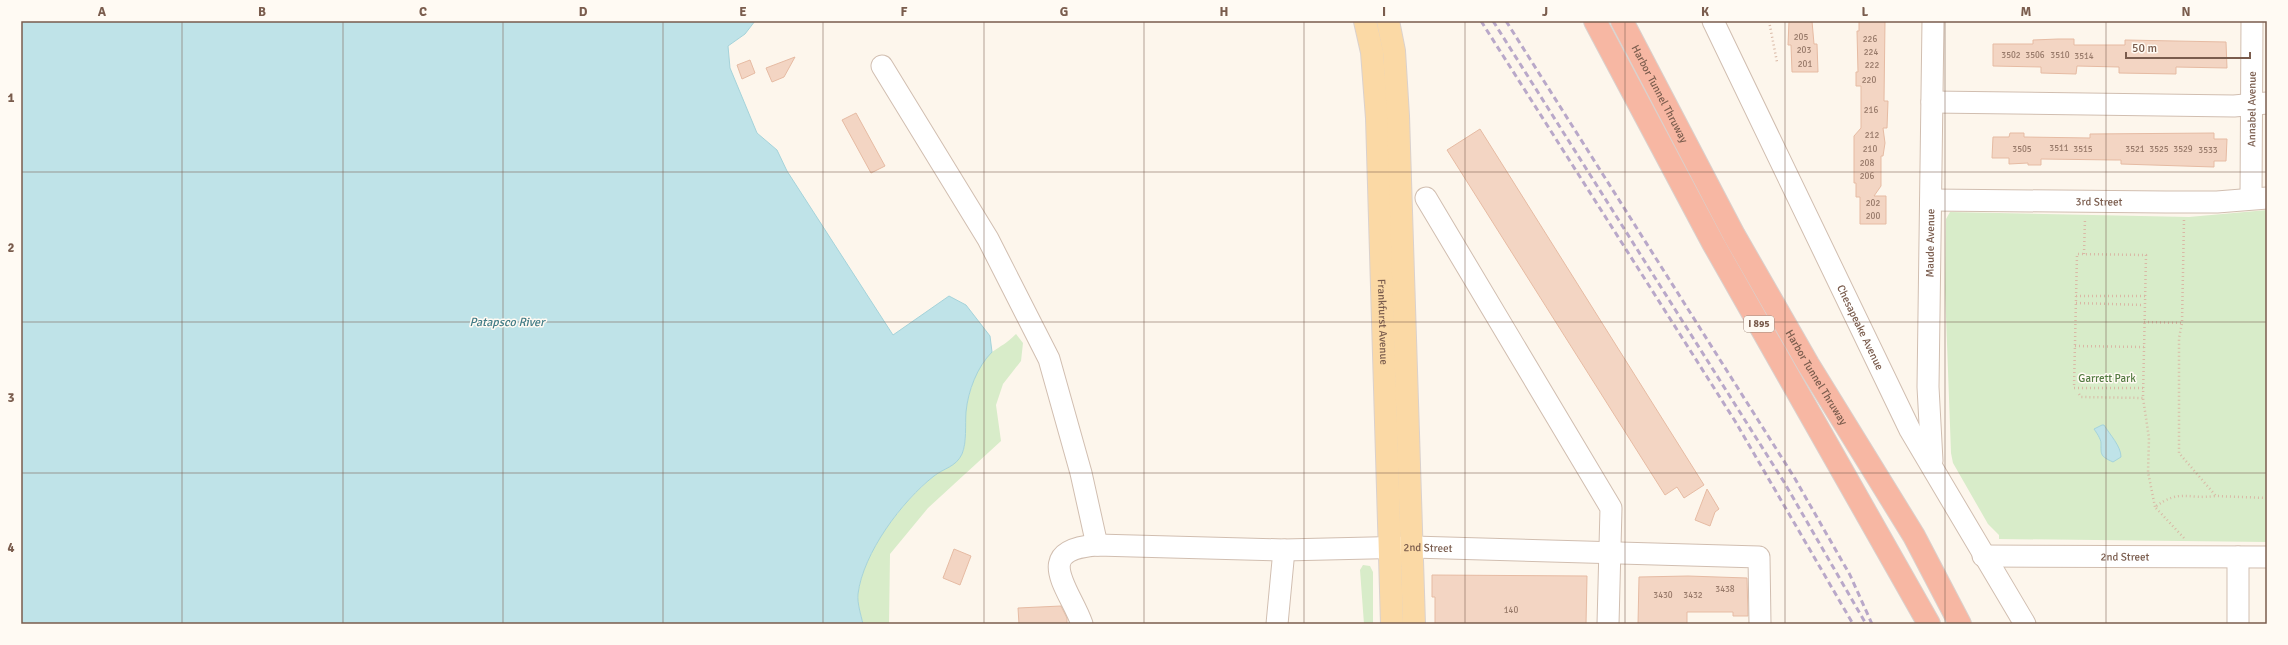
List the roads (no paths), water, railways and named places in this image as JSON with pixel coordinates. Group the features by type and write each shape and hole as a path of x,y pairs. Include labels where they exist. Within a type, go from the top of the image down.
{"highway":[{"name":"Harbor Tunnel Thruway","path":"1595,21 1717,250 1930,624"},
{"name":"Harbor Tunnel Thruway","path":"1622,21 1734,235 1808,364 1914,536 1960,624"},
{"path":"1914,536 1973,624"}],"main road":[{"name":"Frankfurst Avenue","path":"1366,21 1372,52 1378,118 1392,624"},
{"name":"Frankfurst Avenue","path":"1388,21 1394,51 1398,116 1413,548 1414,624"}],"street":[{"name":"Chesapeake Avenue","path":"1713,21 1910,430 1983,556 2025,624"},
{"name":"Maude Avenue","path":"1932,466 1928,387 1933,21"},
{"name":"Annabel Avenue","path":"2252,21 2259,103 2259,198"},
{"path":"882,66 988,239 1049,358 1081,473 1097,545"},
{"path":"1932,102 2234,106 2259,103"},
{"path":"1426,198 1611,508 1608,624"},
{"name":"3rd Street","path":"1931,200 2217,202 2259,198"},
{"name":"2nd Street","path":"1082,624 1077,610 1066,594 1060,578 1059,567 1063,557 1069,550 1079,546 1097,545 1284,550 1413,548 1759,557 1760,624"},
{"path":"1277,624 1284,550"},
{"name":"2nd Street","path":"1983,556 2267,557"},
{"path":"2238,557 2238,624"}],"water":[{"name":"Patapsco River","path":"21,21 755,21 745,34 728,46 730,68 757,133 777,150 787,171 893,335 949,296 966,305 990,336 992,352 982,365 974,380 967,404 965,444 962,454 956,462 934,476 909,499 886,529 876,545 861,578 858,594 863,624 21,624"},
{"path":"2104,425 2115,441 2121,453 2121,457 2113,462 2103,457 2101,441 2094,429"}],"railway":[{"path":"1481,21 1735,421 1853,624"},
{"path":"1493,21 1784,482 1866,624"},
{"path":"1506,21 1794,477 1850,575 1872,624"}],"park label":[{"name":"Garrett Park","path":"2107,378"}]}
